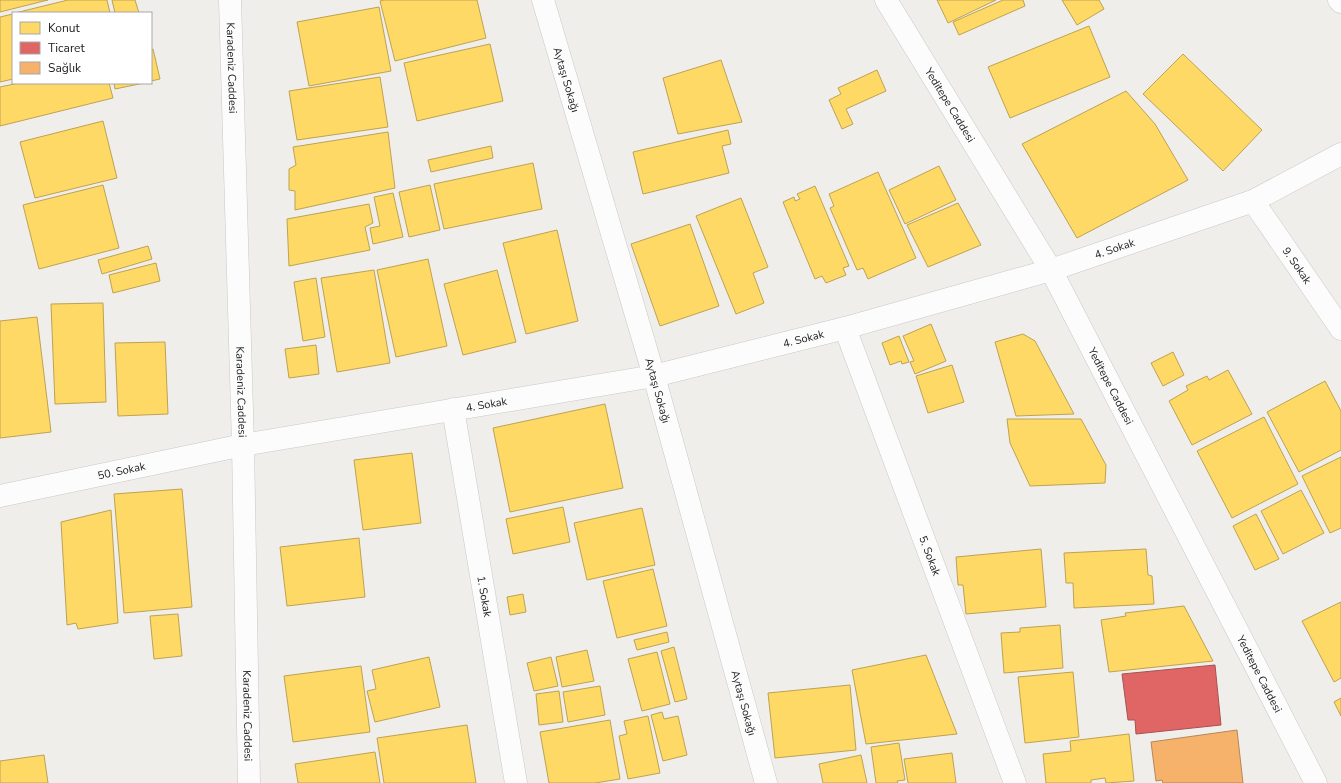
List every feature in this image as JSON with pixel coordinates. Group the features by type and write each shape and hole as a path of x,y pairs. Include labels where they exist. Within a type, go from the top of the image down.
{"street":[{"name":"Karadeniz Caddesi","path":"230,0 243,445 249,783"},
{"name":"Aytaşı Sokağı","path":"542,0 654,376 766,783"},
{"name":"Yeditepe Caddesi","path":"886,0 1051,270 1316,783"},
{"name":"4. Sokak","path":"243,445 654,376 844,328 1051,270 1253,201 1341,154"},
{"name":"9. Sokak","path":"1253,201 1341,329"},
{"name":"5. Sokak","path":"844,328 1015,783"},
{"name":"1. Sokak","path":"453,409 516,783"},
{"name":"50. Sokak","path":"0,496 243,445"}],"building: Konut":[{"path":"0,0 48,0 0,12"},
{"path":"68,0 107,0 110,12 19,12"},
{"path":"112,0 135,0 139,12 115,12"},
{"path":"477,0 486,38 395,61 380,1"},
{"path":"937,0 996,0 948,23"},
{"path":"1003,0 1023,0 1025,6 959,35 953,22"},
{"path":"1062,0 1099,0 1104,9 1077,25"},
{"path":"379,7 391,71 309,86 297,22"},
{"path":"12,14 12,79 0,82 0,17"},
{"path":"1089,26 1110,77 1010,118 988,67"},
{"path":"490,44 503,101 417,121 404,63"},
{"path":"152,50 160,79 152,81"},
{"path":"1183,54 1262,130 1223,171 1143,94"},
{"path":"721,60 742,122 678,134 663,78"},
{"path":"877,70 886,91 846,109 853,124 842,129 829,100 841,94 838,88"},
{"path":"380,77 388,127 297,140 289,91"},
{"path":"14,84 109,84 113,98 0,126 0,87"},
{"path":"114,84 139,84 115,89"},
{"path":"1126,91 1155,124 1188,180 1077,238 1022,144"},
{"path":"103,121 117,178 35,198 20,142"},
{"path":"728,130 731,144 722,146 729,173 643,194 633,152"},
{"path":"388,132 395,188 295,210 295,191 289,190 289,169 296,165 293,147"},
{"path":"491,146 493,158 431,172 428,160"},
{"path":"533,163 542,209 444,229 434,184"},
{"path":"939,166 956,200 905,224 889,190"},
{"path":"878,172 916,258 868,279 863,268 857,270 830,208 834,206 829,194"},
{"path":"103,185 119,248 39,269 23,205"},
{"path":"430,185 440,230 409,237 399,192"},
{"path":"815,186 849,266 843,268 846,275 826,283 822,276 815,279 783,202 794,197 795,201 800,199 797,194"},
{"path":"393,193 403,237 373,244 370,228 380,226 374,197"},
{"path":"741,198 768,267 753,273 764,303 736,314 696,216"},
{"path":"958,203 981,245 928,267 907,225"},
{"path":"369,204 373,223 365,227 370,250 289,266 287,219"},
{"path":"690,224 719,306 660,326 631,244"},
{"path":"557,230 578,321 526,334 503,243"},
{"path":"148,246 152,259 102,274 98,260"},
{"path":"428,259 447,346 396,357 377,270"},
{"path":"156,263 160,281 113,293 109,275"},
{"path":"374,270 390,363 337,372 321,278"},
{"path":"497,270 516,342 463,355 444,284"},
{"path":"316,278 325,337 303,341 294,282"},
{"path":"103,303 106,402 55,404 51,304"},
{"path":"37,317 51,432 0,438 0,321"},
{"path":"931,324 946,361 915,374 910,362 914,361 903,336"},
{"path":"1023,334 1035,341 1074,414 1016,416 995,342"},
{"path":"899,336 909,362 902,364 901,361 890,365 882,343"},
{"path":"165,342 168,414 118,416 115,343"},
{"path":"316,345 319,374 289,378 285,349"},
{"path":"1173,352 1184,375 1163,386 1151,363"},
{"path":"952,365 964,402 928,413 916,376"},
{"path":"1228,370 1252,414 1192,445 1169,401 1188,390 1186,386 1207,376 1209,380"},
{"path":"1325,381 1341,411 1341,450 1299,472 1267,412"},
{"path":"605,404 623,488 510,512 493,428"},
{"path":"1264,417 1298,484 1232,518 1197,451"},
{"path":"1007,419 1081,419 1106,465 1105,483 1030,486 1010,443"},
{"path":"412,453 421,523 363,530 354,460"},
{"path":"1341,457 1341,528 1330,533 1302,476"},
{"path":"182,489 192,607 124,613 114,494"},
{"path":"1301,490 1324,533 1283,554 1261,511"},
{"path":"563,507 570,542 513,554 506,519"},
{"path":"642,508 655,565 587,580 574,523"},
{"path":"111,510 118,623 78,629 76,623 67,625 61,522"},
{"path":"1256,514 1279,559 1255,570 1233,526"},
{"path":"359,538 365,597 287,606 280,547"},
{"path":"1041,549 1046,607 966,614 963,585 958,585 956,557"},
{"path":"1146,549 1148,575 1152,576 1154,604 1074,608 1073,583 1066,583 1064,553"},
{"path":"653,569 667,626 617,638 603,581"},
{"path":"523,594 526,612 510,615 507,597"},
{"path":"1341,602 1341,678 1334,682 1302,621"},
{"path":"1184,606 1213,661 1109,672 1101,620 1126,616 1125,613"},
{"path":"178,614 182,656 154,659 150,616"},
{"path":"1060,625 1063,668 1004,673 1001,633 1020,632 1020,628"},
{"path":"667,632 669,642 637,650 634,640"},
{"path":"674,647 687,699 675,702 661,651"},
{"path":"587,650 594,681 562,687 556,657"},
{"path":"657,652 670,704 642,711 628,659"},
{"path":"926,655 957,734 866,744 852,670"},
{"path":"429,657 440,707 375,722 367,691 376,689 372,670"},
{"path":"551,657 558,686 534,691 527,663"},
{"path":"361,666 370,732 293,742 284,676"},
{"path":"1073,672 1079,737 1025,743 1018,677"},
{"path":"850,685 856,750 775,758 768,693"},
{"path":"600,686 605,715 568,722 563,692"},
{"path":"559,691 563,722 539,725 536,694"},
{"path":"1341,698 1341,716 1334,702"},
{"path":"662,712 664,719 678,716 687,755 663,761 651,715"},
{"path":"648,716 660,773 628,779 619,736 627,734 624,721"},
{"path":"610,720 620,779 595,783 549,783 540,732"},
{"path":"467,725 476,783 384,783 377,738"},
{"path":"1129,734 1134,781 1106,783 1105,778 1091,780 1091,783 1046,783 1043,754 1071,751 1070,741"},
{"path":"899,743 905,780 897,781 898,783 876,783 871,747"},
{"path":"375,752 380,783 298,783 295,764"},
{"path":"952,753 956,783 908,783 904,759"},
{"path":"44,755 48,783 0,783 0,761"},
{"path":"861,755 867,783 823,783 819,764"}],"building: Ticaret":[{"path":"1215,665 1221,725 1136,734 1135,720 1128,720 1122,674"}],"building: Sağlık":[{"path":"1237,730 1243,783 1163,783 1162,780 1156,781 1151,742"}]}
